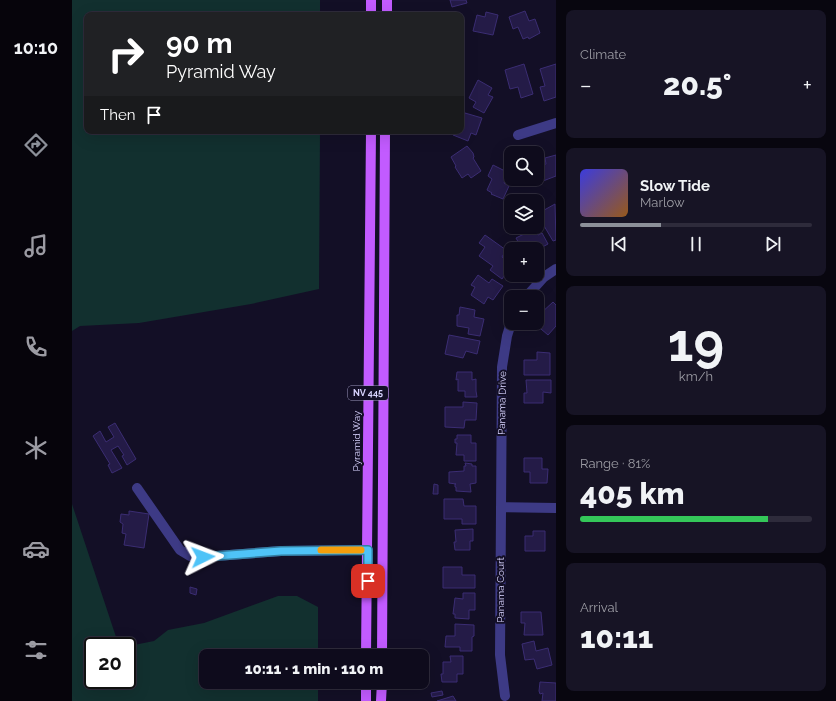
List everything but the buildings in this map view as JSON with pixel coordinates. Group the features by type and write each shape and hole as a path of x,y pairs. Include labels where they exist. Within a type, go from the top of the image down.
{"main road":[{"path":"371,12 372,0"},
{"path":"387,0 387,12"},
{"name":"Pyramid Way","path":"366,649 371,134"},
{"name":"NV 445","path":"382,649 385,134"},
{"path":"366,689 366,701"},
{"path":"381,701 382,689"}],"street":[{"path":"518,135 556,123"},
{"path":"532,290 540,281 556,268"},
{"name":"Panama Drive","path":"501,483 503,356 508,330"},
{"name":"Panama Court","path":"501,483 500,655 505,696"},
{"path":"137,488 180,550 190,556 203,557 281,551 368,550"},
{"path":"501,507 556,508"}],"green space":[{"path":"72,0 320,0 320,12 84,12 84,134 320,134 319,289 251,304 139,323 80,326 72,331"},
{"path":"72,504 116,637 84,637 84,689 136,689 136,645 154,641 168,630 204,623 278,596 297,596 318,607 318,649 199,649 199,689 318,689 318,701 72,701"}],"slow traffic":[{"path":"321,550 361,550"}],"route":[{"path":"203,557 281,551 368,550 368,581"}]}
